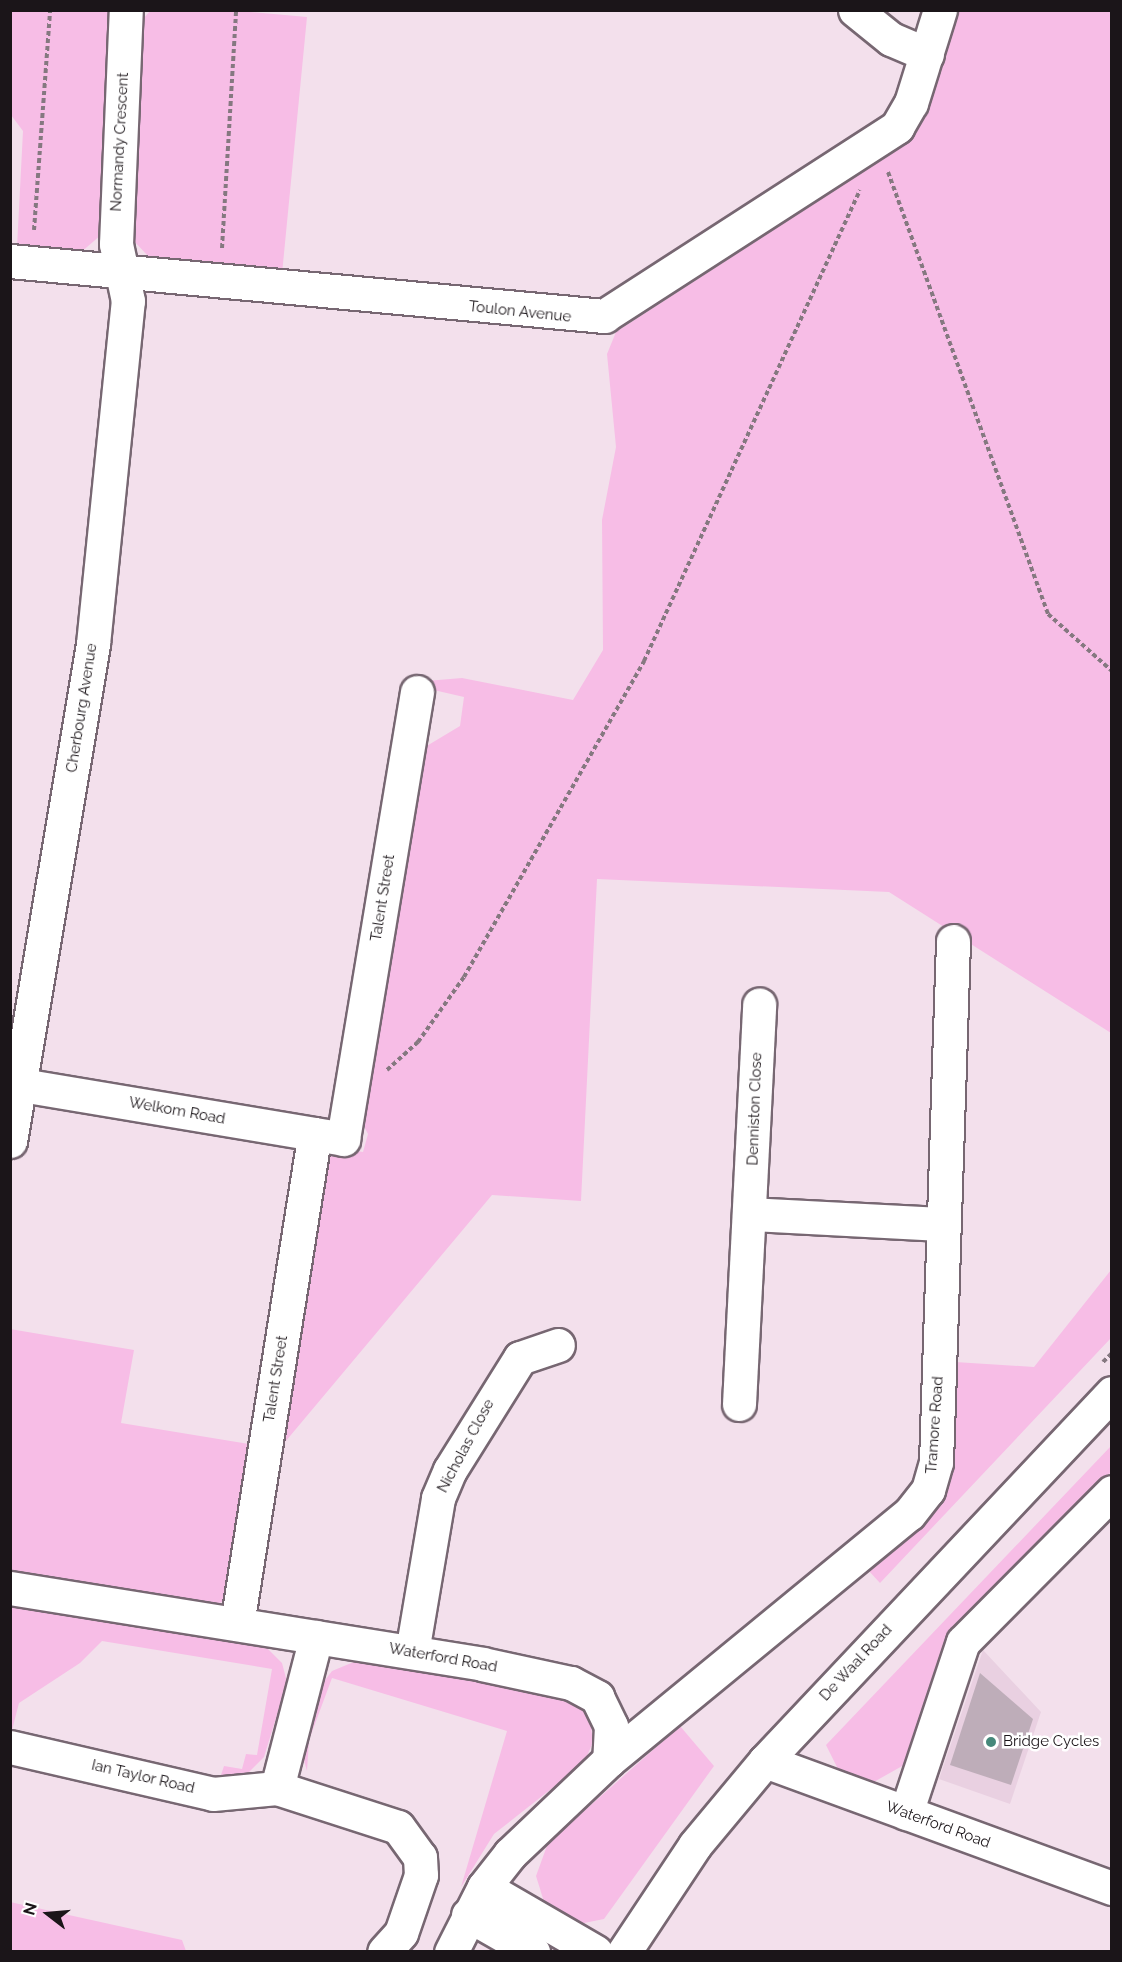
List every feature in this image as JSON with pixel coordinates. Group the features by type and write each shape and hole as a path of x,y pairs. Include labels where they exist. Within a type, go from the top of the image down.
{"street":[{"name":"Normandy Crescent","path":"122,272 116,244 126,10"},
{"path":"855,10 891,39 927,54 940,10"},
{"name":"Toulon Avenue","path":"12,261 604,316 878,143 905,116 927,54"},
{"name":"Cherbourg Avenue","path":"10,1141 15,1084 93,644 128,301 122,272"},
{"name":"Talent Street","path":"237,1624 329,1137 350,1096 417,692"},
{"name":"Tramore Road","path":"609,1760 909,1515 928,1490 936,1462 953,941"},
{"name":"Denniston Close","path":"739,1404 759,1004"},
{"name":"Welkom Road","path":"15,1084 329,1137"},
{"path":"750,1214 944,1224"},
{"name":"Nicholas Close","path":"411,1652 438,1498 450,1470 520,1358 558,1345"},
{"name":"De Waal Road","path":"624,1952 695,1845 765,1761 1112,1393"},
{"path":"906,1813 963,1642 1112,1492"},
{"name":"Waterford Road","path":"10,1588 411,1652 583,1688 606,1712 612,1742 609,1760"},
{"path":"277,1788 316,1637"},
{"name":"Ian Taylor Road","path":"10,1746 213,1794 277,1788 382,1819 408,1834 420,1857 421,1875 401,1934 384,1952"},
{"path":"451,1952 484,1887 510,1854 609,1760"},
{"name":"Waterford Road","path":"765,1761 1112,1888"},
{"path":"484,1887 596,1952"},
{"path":"468,1915 533,1952"}],"path":[{"path":"12,261 37,225 50,10"},
{"path":"220,282 236,10"},
{"path":"878,143 1048,614 1112,671"},
{"path":"350,1096 374,1082 418,1042 464,977 644,661 816,294 878,143"}],"shaded area":[{"path":"151,10 228,10 307,17 282,274 150,258 131,238 142,20"},
{"path":"10,11 109,11 112,16 101,235 80,253 17,247 23,131 11,115"},
{"path":"956,11 1111,11 1111,1033 889,892 597,879 581,1201 492,1195 280,1448 323,1156 338,1148 363,1152 368,1134 357,1113 420,750 460,726 464,697 425,688 426,681 462,678 573,700 603,650 602,520 616,447 607,354 616,332 909,142"},
{"path":"1111,1270 1111,1338 880,1583 868,1570 930,1516 948,1482 955,1362 1034,1367"},
{"path":"10,1329 134,1350 121,1423 255,1445 231,1593 222,1602 212,1605 11,1572"},
{"path":"1111,1446 1111,1472 952,1629 904,1765 872,1783 841,1775 826,1745"},
{"path":"10,1602 267,1648 282,1663 287,1682 264,1757 246,1775 221,1775 224,1766 242,1769 246,1754 257,1755 272,1669 102,1641 80,1663 19,1703 11,1734"},
{"name":"Bridge Cycles","path":"983,1650 1041,1712 1010,1804 939,1779"},
{"path":"361,1659 562,1695 581,1704 590,1719 593,1742 584,1763 494,1834 461,1887 507,1731 332,1678 309,1740 307,1771 300,1746 319,1688 332,1671"},
{"path":"680,1726 714,1766 604,1919 579,1924 545,1905 536,1876 548,1843"},
{"path":"10,1902 182,1940 186,1951 11,1951"}],"building":[{"name":"Bridge Cycles","path":"980,1673 1033,1719 1011,1785 950,1765"}],"place":[{"name":"Bridge Cycles","path":"991,1742"}]}
